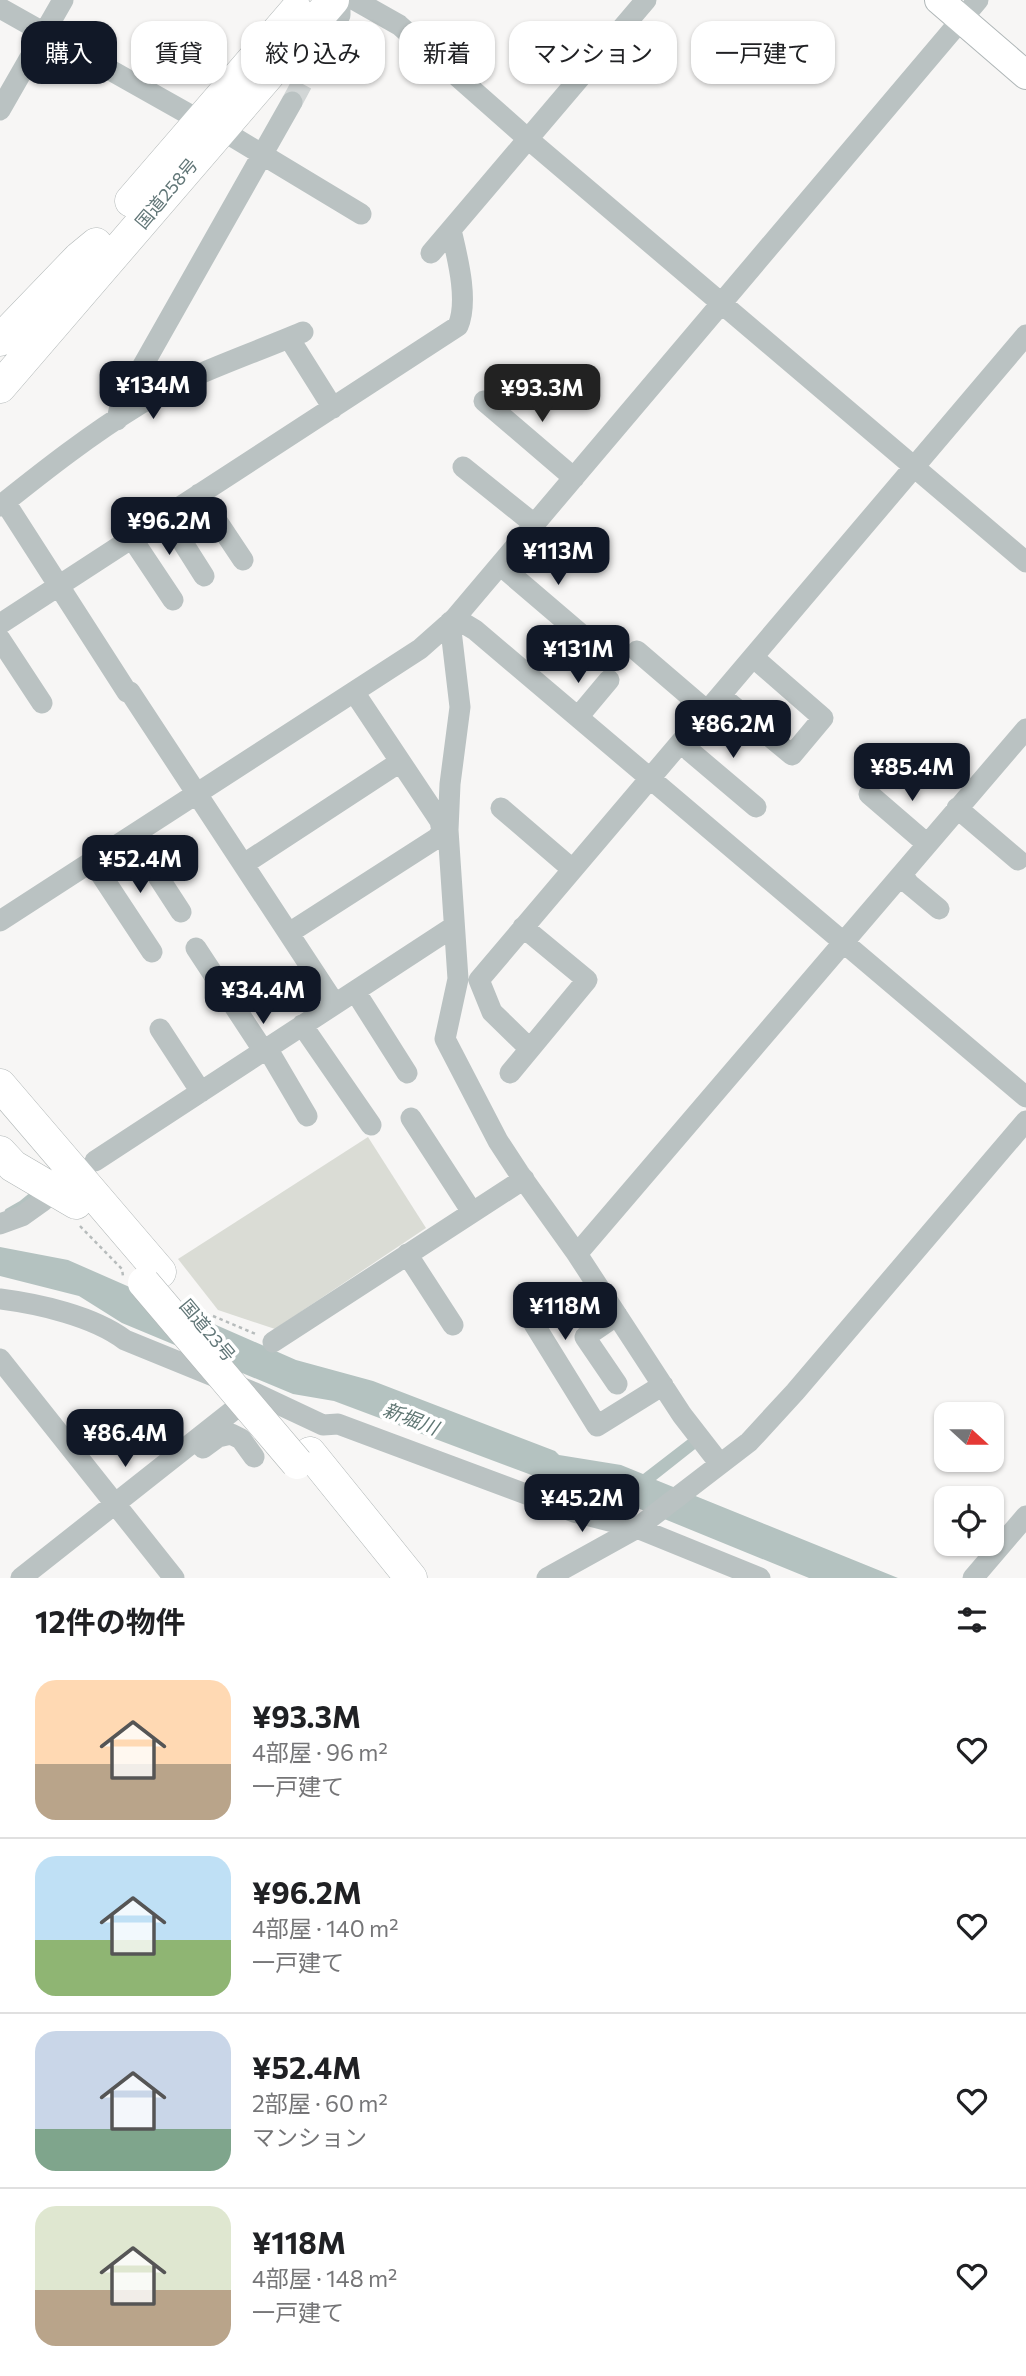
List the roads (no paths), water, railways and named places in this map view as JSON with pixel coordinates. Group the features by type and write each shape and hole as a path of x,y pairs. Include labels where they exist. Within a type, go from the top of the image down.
{"highway":[{"name":"国道258号","path":"0,387 76,301 304,0"},
{"name":"国道258号","path":"0,362 85,263 96,244 333,0"},
{"path":"0,340 79,258 96,244"},
{"path":"0,413 21,388 76,301"},
{"name":"国道23号","path":"0,1085 152,1278 303,1458 411,1578"},
{"name":"国道23号","path":"0,1109 76,1203 152,1278"},
{"path":"0,1128 32,1151"},
{"path":"0,1152 13,1166 76,1203"},
{"name":"国道23号","path":"303,1458 393,1578"}],"main road":[{"path":"939,0 970,10 1026,75"}],"street":[{"path":"51,21 63,0"},
{"path":"337,21 340,15 340,0"},
{"path":"355,0 398,25 528,139 1026,562"},
{"path":"431,253 646,0"},
{"path":"0,8 23,21"},
{"path":"0,921 420,649 453,620 970,10"},
{"path":"0,110 21,73"},
{"path":"117,74 361,214"},
{"path":"117,420 120,406 292,102"},
{"path":"0,624 458,326 461,312 461,274 451,230"},
{"path":"333,408 296,335 181,383 140,404 2,504 59,585 335,1004"},
{"path":"720,1464 682,1415 577,1254 498,1141 445,1039 469,979 523,927 1026,335"},
{"path":"484,401 574,478"},
{"path":"463,467 534,524"},
{"path":"199,494 243,560"},
{"path":"166,516 204,576"},
{"path":"131,537 173,600"},
{"path":"500,565 589,640"},
{"path":"453,620 475,630 1026,1097"},
{"path":"453,620 460,707 445,831 453,927 469,979 492,1012 529,1048"},
{"path":"0,639 42,703"},
{"path":"637,651 792,755 823,718 753,657"},
{"path":"578,717 609,680"},
{"path":"354,692 445,831"},
{"path":"577,1254 1026,729"},
{"path":"682,741 691,752 756,807"},
{"path":"244,864 400,762"},
{"path":"869,794 927,844"},
{"path":"501,808 572,869"},
{"path":"957,808 1018,860"},
{"path":"289,933 445,831"},
{"path":"136,833 144,855 181,912"},
{"path":"92,861 152,953"},
{"path":"902,874 909,884 939,909"},
{"path":"96,1161 453,927"},
{"path":"510,1073 587,980 523,927"},
{"path":"196,948 307,1116"},
{"path":"355,991 407,1073"},
{"path":"302,1025 372,1125"},
{"path":"160,1028 201,1092"},
{"path":"411,1118 472,1212"},
{"path":"547,1578 637,1528 749,1441 795,1392 1026,1121"},
{"path":"273,1342 524,1179"},
{"path":"0,1224 22,1216 43,1201"},
{"path":"407,1254 453,1325"},
{"path":"0,1298 82,1319 323,1425 338,1424 574,1512 637,1528 760,1578"},
{"path":"617,1315 585,1337 617,1384"},
{"path":"534,1324 597,1426 663,1385"},
{"path":"0,1359 174,1578"},
{"path":"21,1578 255,1393"},
{"path":"193,1443 200,1450 218,1437 231,1434 241,1440 254,1457"},
{"path":"973,1578 1026,1516"}],"water":[{"name":"新堀川","path":"0,1247 68,1260 296,1360 373,1381 555,1451 559,1455 621,1465 643,1474 691,1437 699,1446 656,1480 898,1578 809,1578 603,1494 561,1486 334,1401 293,1394 122,1323 79,1296 0,1276"}],"waterway":[{"path":"7,1211 32,1194"}],"tunnel":[{"path":"292,102 302,84"}]}
